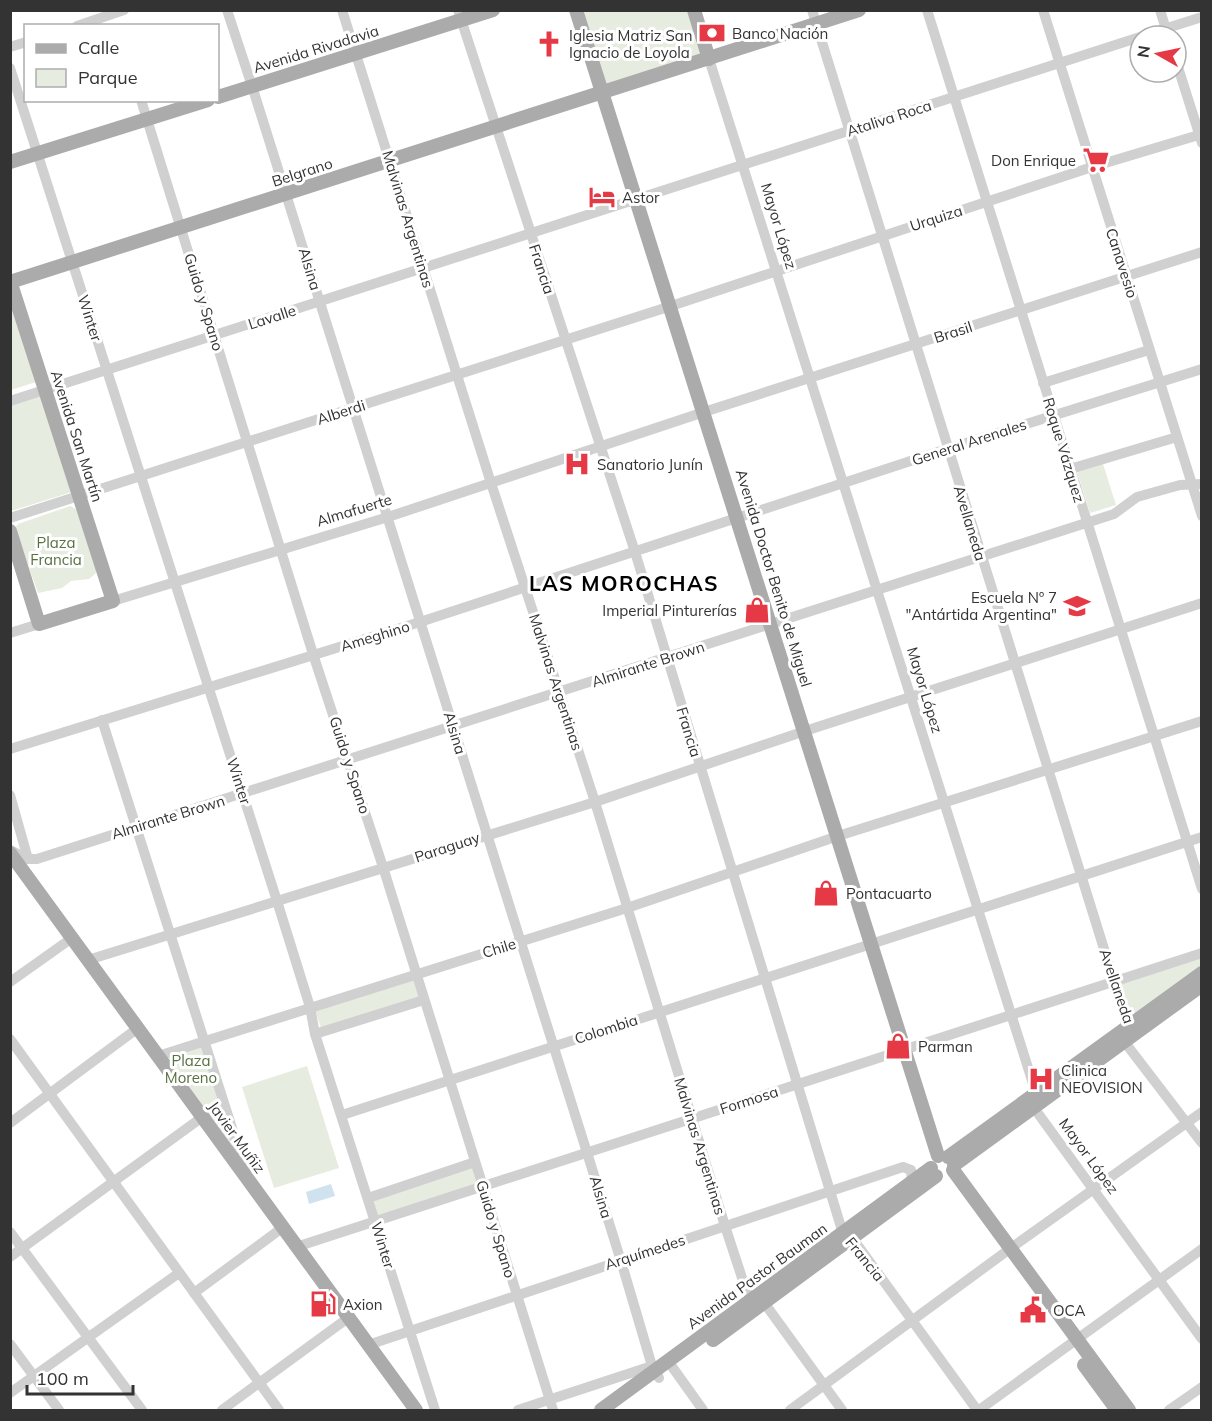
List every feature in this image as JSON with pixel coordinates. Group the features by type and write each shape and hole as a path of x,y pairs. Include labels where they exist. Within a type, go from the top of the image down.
{"main road":[{"name":"Avenida Rivadavia","path":"219,97 356,54 460,16 493,10"},
{"name":"Avenida Doctor Benito de Miguel","path":"576,10 944,1167 1073,1342 1117,1410"},
{"name":"Mayor López","path":"694,10 709,59"},
{"name":"Belgrano","path":"11,281 604,94 709,59 814,17 859,10"},
{"path":"10,162 202,102"},
{"name":"Avenida San Martín","path":"11,281 113,601"},
{"path":"10,531 39,624"},
{"name":"Almafuerte","path":"39,624 113,601"},
{"name":"Javier Muñiz","path":"10,852 414,1410"},
{"path":"944,1167 1126,1033 1202,973"},
{"path":"1126,1033 1202,984"},
{"name":"Avenida Pastor Bauman","path":"848,1236 912,1182 944,1167"},
{"name":"Avenida Pastor Bauman","path":"601,1410 655,1372 671,1365 944,1167"},
{"name":"Avenida Doctor Benito de Miguel","path":"1073,1342 1129,1410"},
{"name":"Avenida Pastor Bauman","path":"616,1410 655,1372"}],"street":[{"name":"Alsina","path":"226,10 320,301 655,1372"},
{"name":"Malvinas Argentinas","path":"342,10 491,483 595,802 725,1226 757,1302 842,1410"},
{"name":"Roque Vázquez","path":"927,10 1202,889"},
{"name":"Canavesio","path":"1043,10 1177,437 1196,484 1202,516"},
{"path":"83,24 117,12"},
{"name":"Francia","path":"460,16 635,552 830,1191 848,1236 978,1410"},
{"name":"Avellaneda","path":"814,17 1114,981 1126,1033 1202,1143"},
{"name":"Ataliva Roca","path":"1186,24 1202,17"},
{"name":"Ataliva Roca","path":"637,200 1128,40"},
{"name":"Mayor López","path":"709,59 977,909 1036,1099 1037,1112 1202,1339"},
{"name":"Winter","path":"10,68 277,901 310,1008 315,1034 433,1406"},
{"path":"1184,84 1201,137"},
{"name":"Guido y Spano","path":"142,102 552,1405"},
{"name":"Urquiza","path":"671,306 1092,167 1201,137"},
{"name":"Lavalle","path":"10,401 637,200"},
{"name":"Brasil","path":"704,412 1202,252"},
{"name":"Alberdi","path":"10,518 671,306"},
{"path":"1043,383 1149,350"},
{"name":"General Arenales","path":"737,517 1202,369"},
{"name":"Almafuerte","path":"113,601 388,517 704,412"},
{"path":"1070,469 1177,437"},
{"name":"Almirante Brown","path":"28,859 37,859 771,625 1117,512 1137,497 1196,484"},
{"name":"Ameghino","path":"10,749 420,622 737,517"},
{"name":"Paraguay","path":"88,960 595,802 805,731 1202,603"},
{"name":"Almafuerte","path":"10,633 39,624"},
{"path":"102,720 248,1181"},
{"name":"Chile","path":"158,1056 627,908 838,836 1202,721"},
{"path":"10,795 28,859"},
{"name":"Colombia","path":"342,1115 1202,837"},
{"path":"10,852 28,859"},
{"path":"10,982 72,938"},
{"name":"Formosa","path":"296,1247 1202,953"},
{"path":"315,1034 424,1000"},
{"path":"10,1123 138,1028"},
{"path":"10,1039 279,1410"},
{"path":"10,1257 223,1102"},
{"path":"790,1410 1202,1112"},
{"path":"368,1198 475,1162"},
{"name":"Arquímedes","path":"368,1345 903,1167 911,1170 912,1182"},
{"path":"194,1293 282,1228"},
{"path":"10,1232 142,1410"},
{"path":"978,1410 1202,1249"},
{"path":"10,1394 179,1273"},
{"path":"222,1410 348,1318"},
{"path":"10,1344 59,1410"},
{"path":"671,1365 703,1410"},
{"path":"518,1410 552,1405 655,1372"},
{"path":"1170,1410 1202,1387"},
{"path":"414,1410 433,1406"}],"green space":[{"path":"576,11 694,11 709,59 604,94"},
{"path":"10,302 36,382 11,390 10,390"},
{"path":"40,394 72,492 11,511 11,403"},
{"path":"1103,464 1116,505 1090,513 1077,471"},
{"name":"Plaza Francia","path":"70,506 76,509 96,573 89,579 71,581 62,588 38,593 15,528 18,524"},
{"path":"1201,957 1201,968 1131,1018 1117,984"},
{"path":"413,979 419,998 321,1028 315,1010"},
{"name":"Plaza Moreno","path":"202,1044 220,1102 203,1115 161,1057"},
{"path":"307,1066 339,1168 274,1188 242,1087"},
{"path":"222,1106 242,1169 205,1118"},
{"path":"473,1166 479,1185 377,1218 371,1200"}],"water":[{"path":"331,1184 335,1196 309,1204 306,1192"}],"place":[{"name":"Banco Nación","path":"712,33"},
{"name":"Iglesia Matriz San Ignacio de Loyola","path":"549,44"},
{"name":"Don Enrique","path":"1096,160"},
{"name":"Astor","path":"602,197"},
{"name":"Sanatorio Junín","path":"577,464"},
{"name":"Escuela Nº 7 \"Antártida Argentina\"","path":"1077,606"},
{"name":"Imperial Pinturerías","path":"757,610"},
{"name":"Pontacuarto","path":"826,893"},
{"name":"Parman","path":"898,1046"},
{"name":"Clinica NEOVISION","path":"1041,1079"},
{"name":"Axion","path":"323,1304"},
{"name":"OCA","path":"1033,1310"}],"district":[{"name":"LAS MOROCHAS","path":"624,583"}]}
